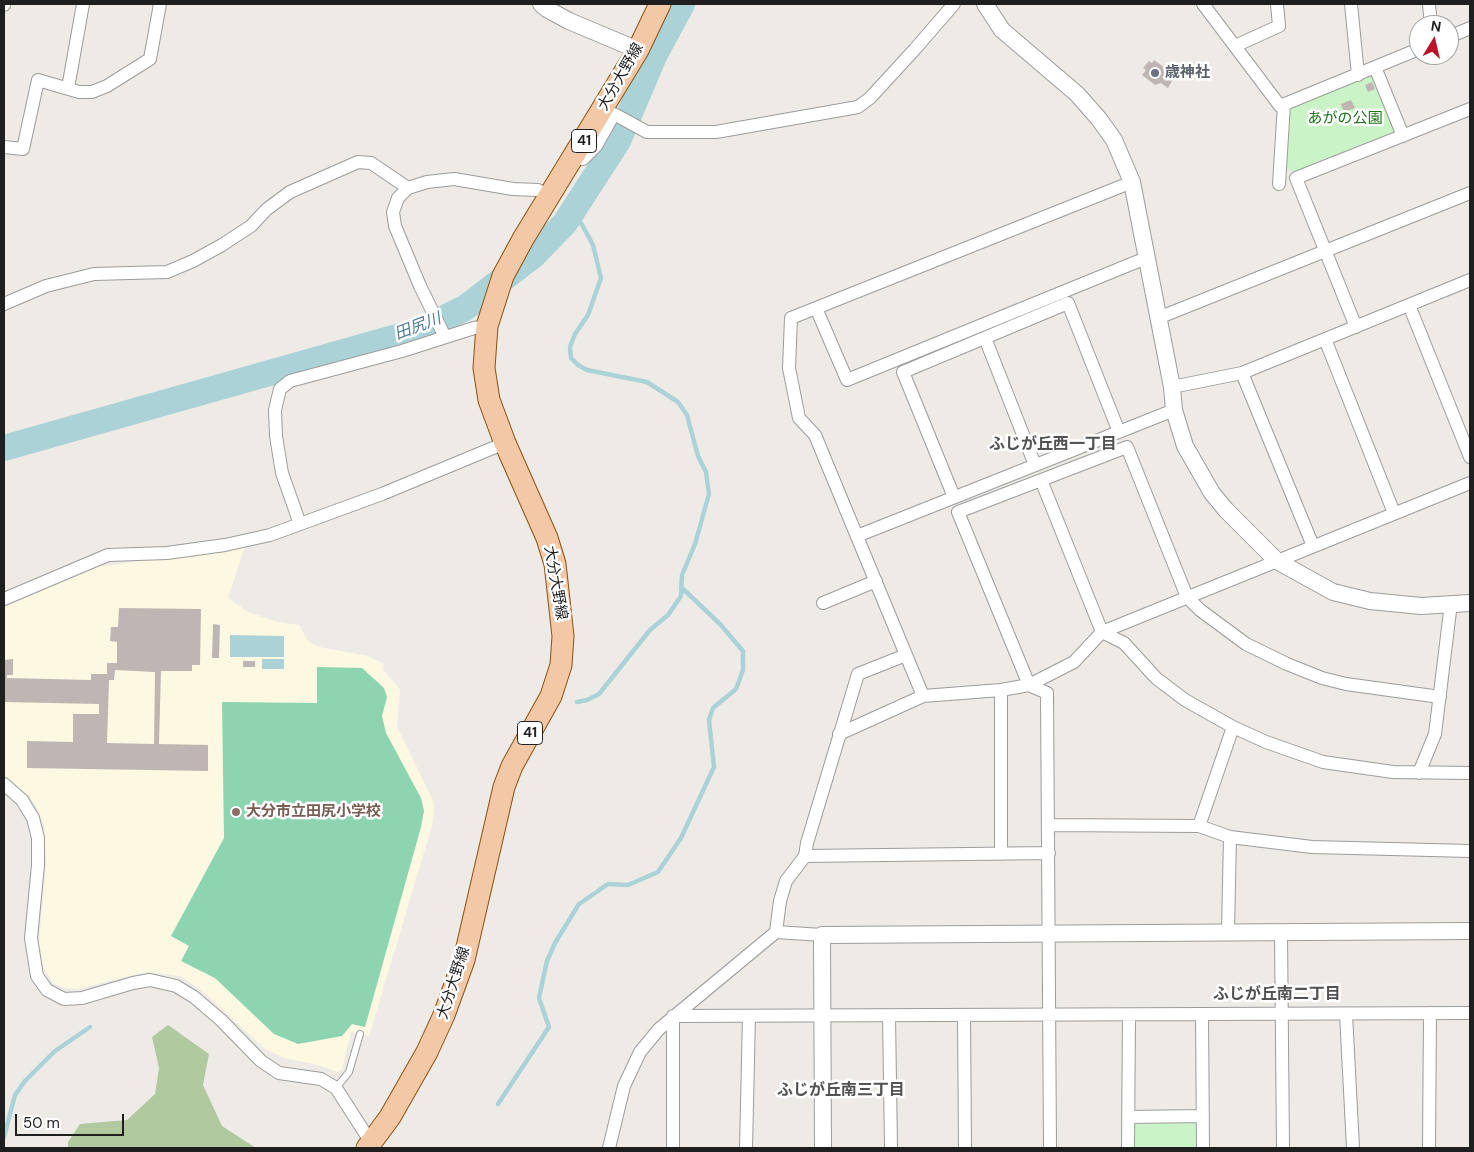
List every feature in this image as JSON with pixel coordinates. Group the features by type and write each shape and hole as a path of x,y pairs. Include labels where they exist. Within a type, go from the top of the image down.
{"main road":[{"name":"大分大野線","path":"370,1146 413,1077 444,1015 464,960 504,787 512,766 551,696 560,665 563,636 555,564 547,538 505,443 488,392 484,368 486,326 503,276 548,195 638,50 660,4"}],"street":[{"path":"68,88 83,4"},
{"path":"4,147 23,149 38,80 79,92 92,92 108,86 150,59 160,4"},
{"path":"541,4 547,10 569,21 638,50"},
{"path":"572,159 583,159 596,146 614,114 643,130 716,132 858,107 870,98 916,49 954,4"},
{"path":"985,4 1002,30 1077,94 1100,119 1114,140 1132,182 1172,387 1174,410 1185,446 1212,494 1277,560 1333,592 1370,601 1421,606 1470,603"},
{"path":"1203,4 1280,106 1409,53"},
{"path":"1235,46 1279,26 1278,4"},
{"path":"1351,4 1358,74"},
{"path":"1375,68 1402,136"},
{"path":"1279,184 1284,104"},
{"path":"1356,327 1296,178 1470,109"},
{"path":"4,304 46,286 94,274 166,272 193,261 222,245 251,226 266,210 290,192 358,162 371,163 408,188"},
{"path":"445,337 420,286 396,226 393,212 398,198 408,188 427,182 454,179 514,189 538,190 548,195"},
{"path":"923,696 815,435 799,418 789,368 791,318 1132,182"},
{"path":"1158,318 1470,193"},
{"path":"816,308 847,380 1146,258"},
{"path":"1172,387 1242,373 1470,280"},
{"path":"954,497 903,372 1068,303 1118,432"},
{"path":"1410,305 1470,457"},
{"path":"300,524 282,473 276,436 275,410 280,389 290,381 486,326"},
{"path":"985,338 1034,465"},
{"path":"1325,339 1394,513"},
{"path":"1242,373 1313,546"},
{"path":"857,536 1174,410"},
{"path":"4,599 78,566 108,555 167,553 225,545 270,535 382,494 505,443"},
{"path":"1050,1148 1047,692 1029,685 958,512 1126,447 1187,597 1246,644 1287,664 1322,678 1346,684 1440,697"},
{"path":"1041,480 1102,632 1124,643 1156,678 1169,689 1232,728 1323,762 1364,769 1419,773 1470,773"},
{"path":"839,734 923,696 1001,690 1029,685 1074,662 1102,632 1470,482"},
{"path":"822,603 876,581"},
{"path":"1419,773 1435,734 1451,603"},
{"path":"776,932 780,901 786,881 805,856 807,843 858,674 906,655"},
{"path":"1001,690 1001,854"},
{"path":"1199,826 1232,728"},
{"path":"4,784 22,800 33,818 38,838 38,865 31,938 37,976 47,990 64,999 82,998 150,980 176,986 194,997 221,1020 261,1061 279,1072 321,1079 336,1088 370,1146"},
{"path":"1048,825 1199,826 1230,836 1312,847 1470,851"},
{"path":"1228,931 1230,836"},
{"path":"805,856 1049,853"},
{"path":"609,1148 624,1086 640,1052 659,1029 673,1016 776,932 822,935 1470,931"},
{"path":"1281,933 1283,1148"},
{"path":"822,935 823,1148"},
{"path":"673,1016 1470,1013"},
{"path":"1202,1014 1203,1148"},
{"path":"1346,1014 1353,1148"},
{"path":"1429,1148 1430,1014"},
{"path":"964,1015 965,1148"},
{"path":"1128,1148 1129,1015"},
{"path":"673,1016 673,1148"},
{"path":"746,1148 748,1016"},
{"path":"889,1016 891,1148"},
{"path":"1128,1116 1203,1116"}],"lane":[{"path":"336,1088 349,1072 360,1034"}],"shaded area":[{"name":"大分市立田尻小学校","path":"245,546 228,598 248,612 278,622 299,625 308,641 319,647 368,656 384,664 383,670 400,689 397,727 433,800 432,826 369,1036 351,1032 342,1069 338,1072 314,1064 284,1058 265,1049 207,995 181,976 147,972 77,989 65,988 54,984 44,969 39,944 46,864 44,825 36,806 28,795 4,776 4,607 97,567"}],"green space":[{"name":"あがの公園","path":"1373,75 1396,131 1295,172 1285,168 1290,109"},
{"path":"317,667 362,668 384,688 387,697 382,716 386,733 421,798 424,811 365,1027 352,1024 342,1036 298,1044 274,1034 215,978 181,961 189,946 171,936 224,838 222,702 317,703"},
{"path":"168,1025 209,1054 203,1085 222,1126 256,1148 68,1148 68,1142 80,1124 127,1120 155,1094 159,1068 152,1037"},
{"path":"1139,1120 1193,1120 1197,1124 1197,1148 1134,1148 1134,1124"}],"water":[{"path":"230,635 284,636 284,657 230,657"},
{"path":"262,659 284,659 284,669 262,669"}],"building":[{"name":"歳神社","path":"1154,60 1168,70 1166,76 1172,81 1168,88 1161,83 1155,85 1142,75 1146,70 1143,68 1149,61 1152,63"},
{"path":"1372,82 1375,89 1368,92 1365,85"},
{"path":"1351,100 1355,108 1344,112 1341,104"},
{"path":"119,608 201,609 200,665 192,665 192,671 161,671 159,744 208,745 208,771 27,768 27,741 73,742 73,714 99,714 99,704 4,702 4,660 13,659 13,675 7,675 7,678 91,680 91,674 107,674 107,663 117,663 117,642 110,641 111,627 118,627","holes":["115,670 155,672 154,744 107,743 109,680 114,680"]},
{"path":"213,624 220,625 219,658 212,658"},
{"path":"243,661 255,661 255,667 243,667"}],"waterway":[{"name":"田尻川","path":"4,448 418,331 465,308 534,255 565,223 618,141 655,54 682,4"},
{"path":"573,208 593,245 601,278 588,315 575,334 570,347 571,358 587,370 647,382 678,402 687,415 698,456 706,472 709,494 695,544 682,575 681,596 668,615 650,630 599,694 587,700 577,702"},
{"path":"498,1104 549,1027 539,998 547,961 555,943 579,904 608,884 628,885 658,872 681,838 714,767 709,720 713,708 736,689 743,670 743,651 719,623 681,587"},
{"path":"4,1137 15,1095 25,1081 55,1051 90,1027"}],"place":[{"name":"歳神社","path":"1155,73"},
{"name":"大分市立田尻小学校","path":"236,812"}],"district":[{"name":"ふじが丘西一丁目","path":"1053,445"},
{"name":"ふじが丘南二丁目","path":"1277,995"},
{"name":"ふじが丘南三丁目","path":"841,1091"}]}
